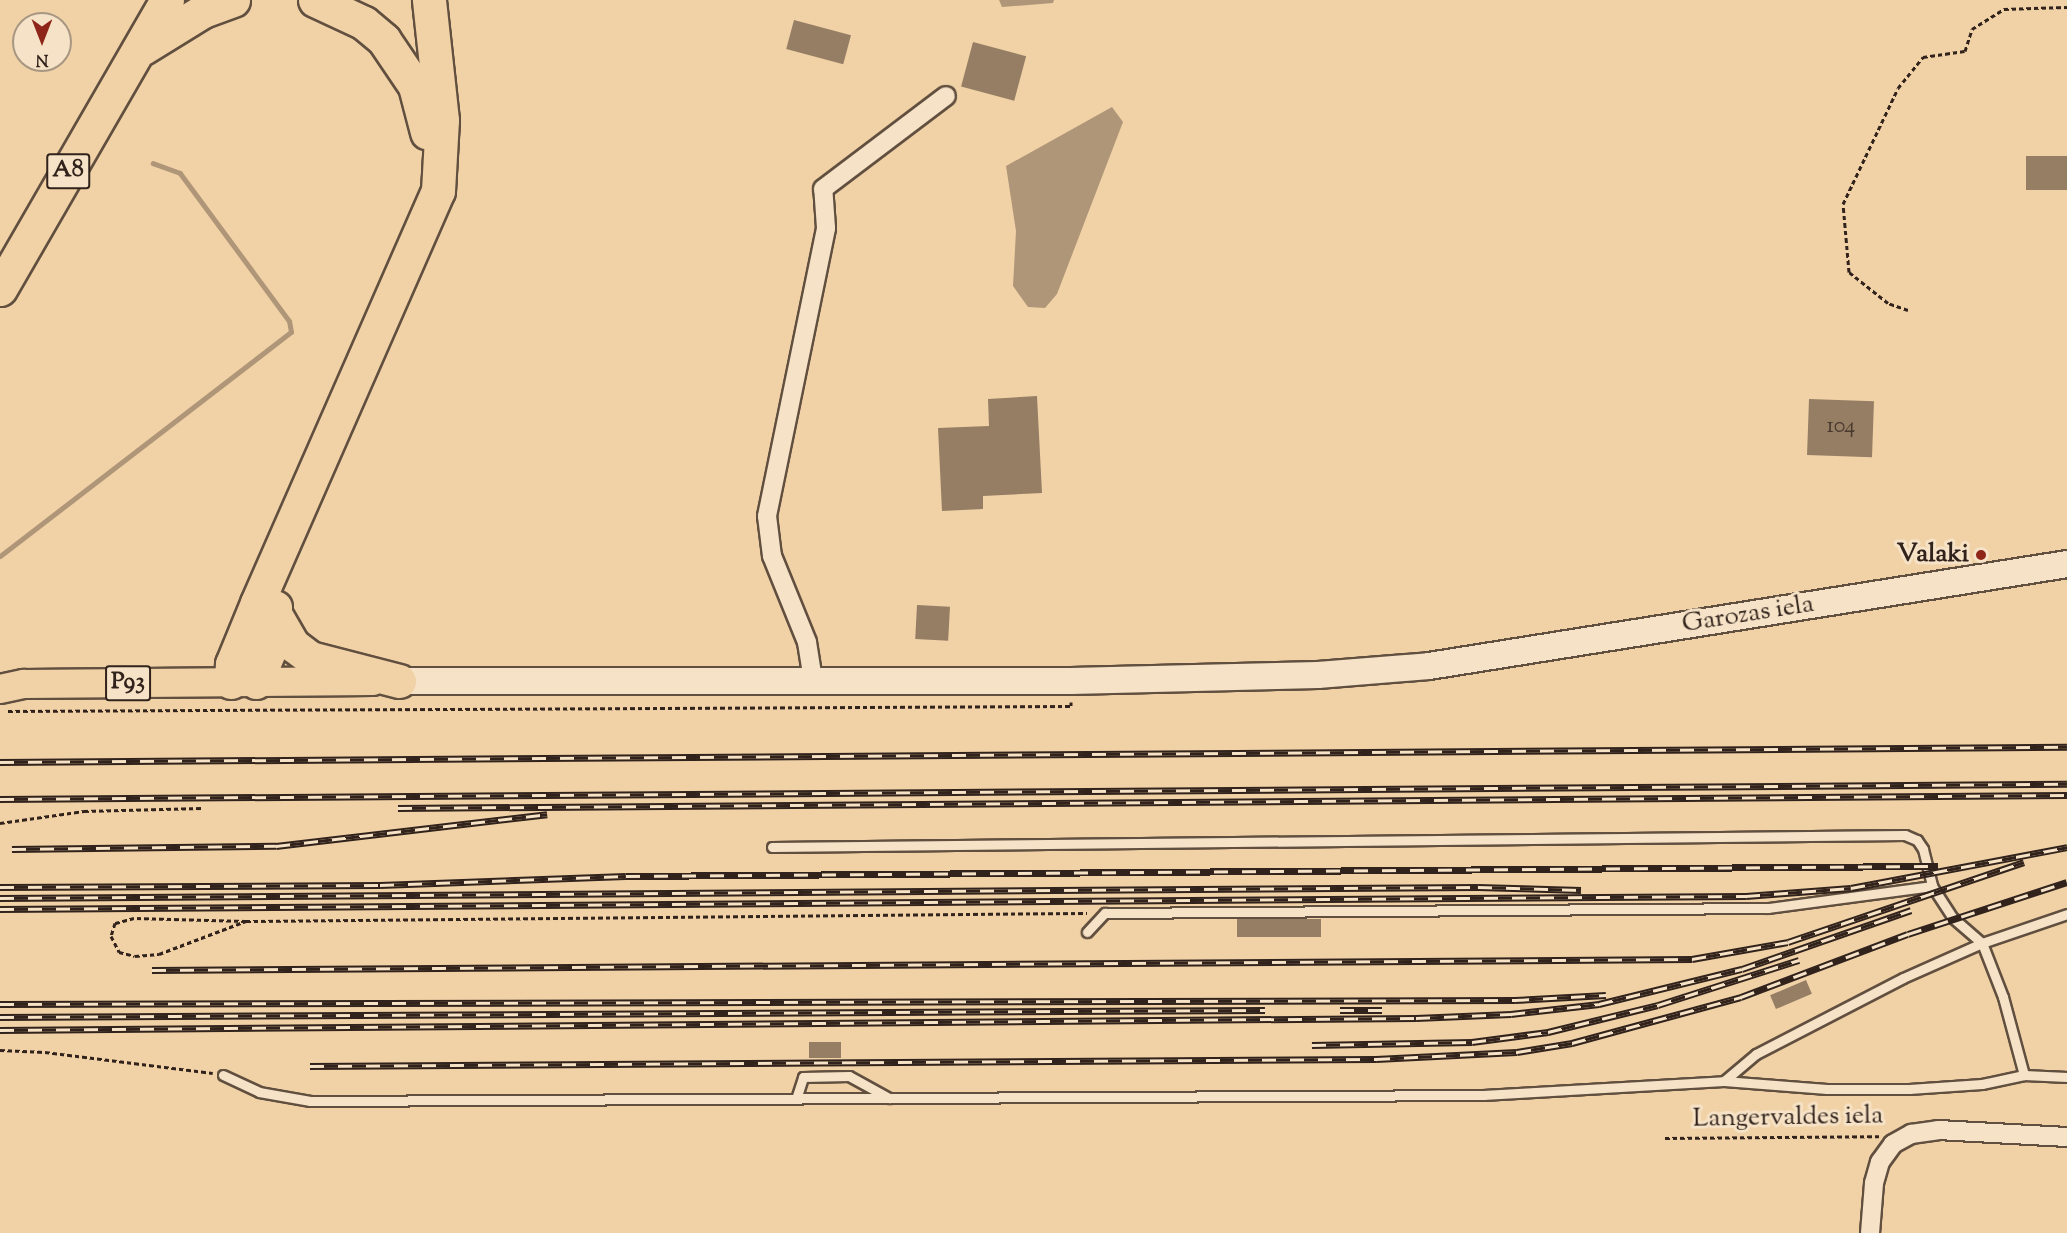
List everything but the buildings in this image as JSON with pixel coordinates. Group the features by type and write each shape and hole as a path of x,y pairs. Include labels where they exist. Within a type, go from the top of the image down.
{"highway":[{"name":"A8","path":"0,289 167,0"},
{"path":"136,52 203,11 233,0"},
{"path":"315,0 364,23 384,40 415,86 426,120 429,151 427,185 410,252"},
{"path":"280,558 271,646 243,682 232,664 280,558 410,252 429,220 443,161 429,0"},
{"path":"275,614 293,645 310,658 399,681"}],"main road":[{"name":"Garozas iela","path":"813,680 1222,680 1429,666 2067,564"},
{"name":"P93","path":"8,684 813,680"}],"street":[{"path":"813,680 807,642 772,556 767,516 826,228 823,189 946,96"},
{"path":"1870,1233 1874,1182 1880,1162 1893,1144 1911,1134 1938,1130 2067,1137"}],"lane":[{"path":"772,847 1905,835 1917,840 1923,849 1932,886 1953,918 1982,943 2003,997 2024,1075"},
{"path":"1087,932 1105,913 1768,908 1932,886"},
{"path":"1724,1081 1756,1054 1903,978 1982,943 2067,914"},
{"path":"223,1075 259,1092 310,1101 1483,1095 1724,1081 1827,1089 1909,1089 1982,1084 2024,1075 2067,1077"},
{"path":"796,1099 803,1077 849,1076 891,1099"}],"path":[{"path":"1908,309 1888,303 1849,272 1843,204 1898,87 1923,57 1965,51 1972,29 2004,9 2067,8"},
{"path":"0,711 1071,706"},
{"path":"0,823 84,811 202,808"},
{"path":"246,921 159,954 135,956 119,952 111,936 115,923 134,918 246,921 1105,913"},
{"path":"0,1050 45,1052 223,1075"},
{"name":"Langervaldes iela","path":"1665,1138 1911,1134"}],"shaded area":[{"path":"999,0 1054,0 1053,3 1002,7"},
{"path":"1112,107 1123,122 1057,294 1045,308 1028,307 1013,286 1016,231 1006,166"}],"waterway":[{"path":"0,556 291,332 289,321 180,173 153,163"}],"railway":[{"path":"0,762 2067,747"},
{"path":"0,799 2067,784"},
{"path":"398,808 2067,795"},
{"path":"12,849 276,846 547,814"},
{"path":"0,909 1746,896 1851,888 2067,847"},
{"path":"152,970 1692,959 1788,942 2024,862"},
{"path":"0,887 380,885 626,876 1938,866"},
{"path":"310,1066 1376,1059 1517,1052 1572,1043 1741,997 1908,934 2067,882"},
{"path":"0,898 1478,887 1581,890"},
{"path":"0,1030 1416,1018 1511,1014 1599,1004 1742,969 1911,910"},
{"path":"1312,1045 1472,1042 1548,1032 1658,1005 1799,960"},
{"path":"0,1004 1515,1000 1606,995"},
{"path":"0,1017 1265,1010"},
{"path":"1340,1010 1382,1010"}],"place":[{"name":"Valaki","path":"1981,555"}]}
